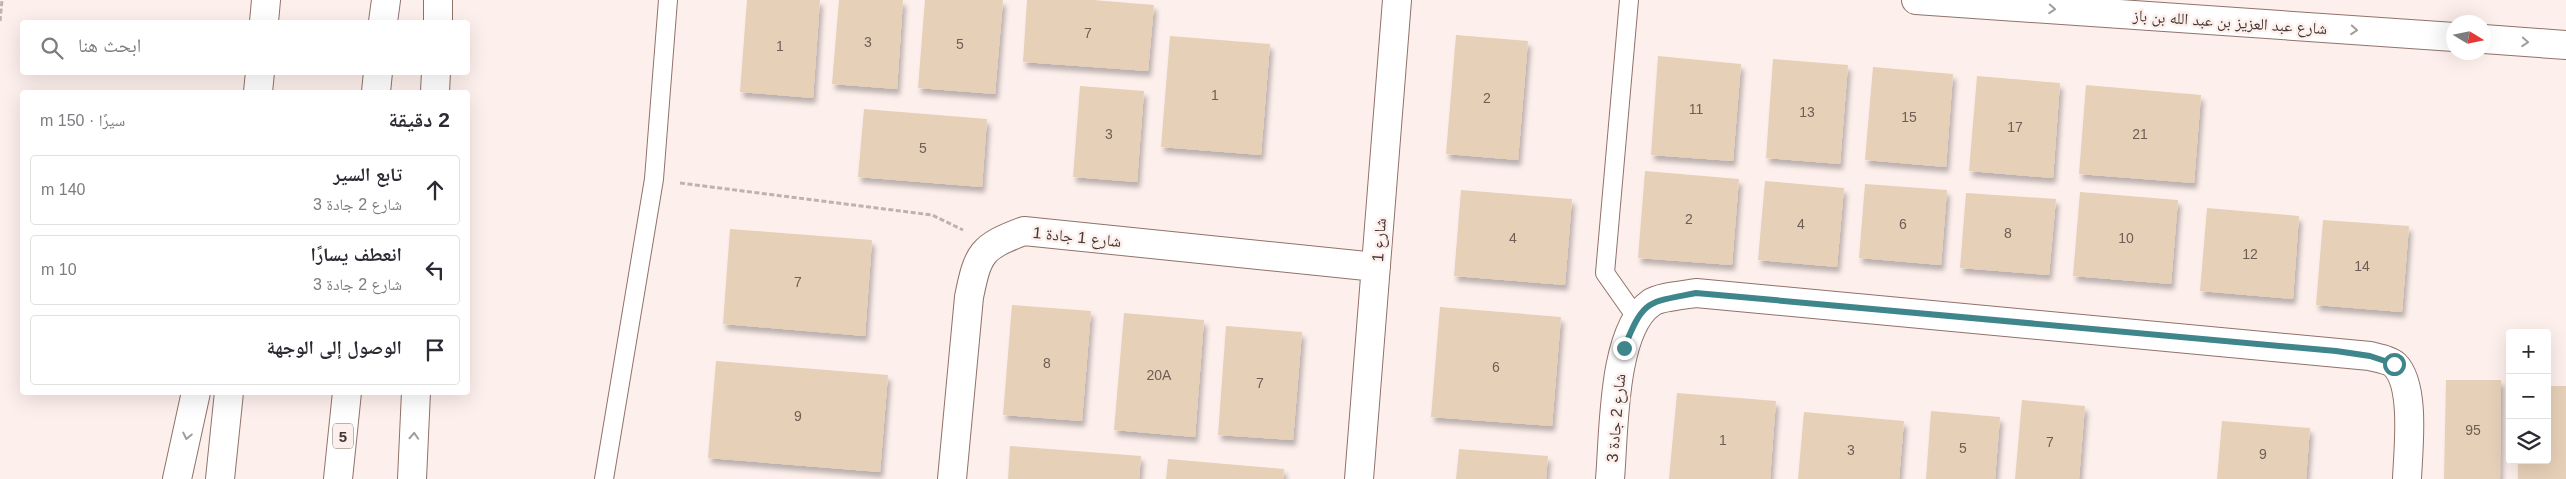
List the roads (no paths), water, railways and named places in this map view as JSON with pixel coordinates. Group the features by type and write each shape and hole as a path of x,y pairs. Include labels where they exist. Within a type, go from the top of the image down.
{"main road":[{"path":"264,20 266,0"},
{"path":"383,20 386,0"},
{"path":"438,0 438,20"},
{"name":"شارع 1","path":"1359,479 1397,0"},
{"name":"شارع عبد العزيز بن عبد الله بن باز","path":"1916,0 2446,36"},
{"path":"2491,40 2566,45"},
{"path":"258,90 260,75"},
{"path":"376,90 378,75"},
{"path":"435,90 436,75"},
{"name":"شارع 1 جادة 1","path":"952,479 974,270 983,252 998,240 1024,231 1376,267"},
{"name":"شارع 2 جادة 3","path":"1610,479 1624,348 1636,317 1652,302 1696,293 2370,356 2394,364 2405,380 2408,417 2407,479"},
{"path":"177,479 195,395"},
{"path":"220,479 229,395"},
{"name":"5","path":"338,479 347,395"},
{"path":"412,479 416,395"}],"lane":[{"path":"604,479 654,179 668,0"},
{"path":"1630,0 1605,273 1636,317"}]}
